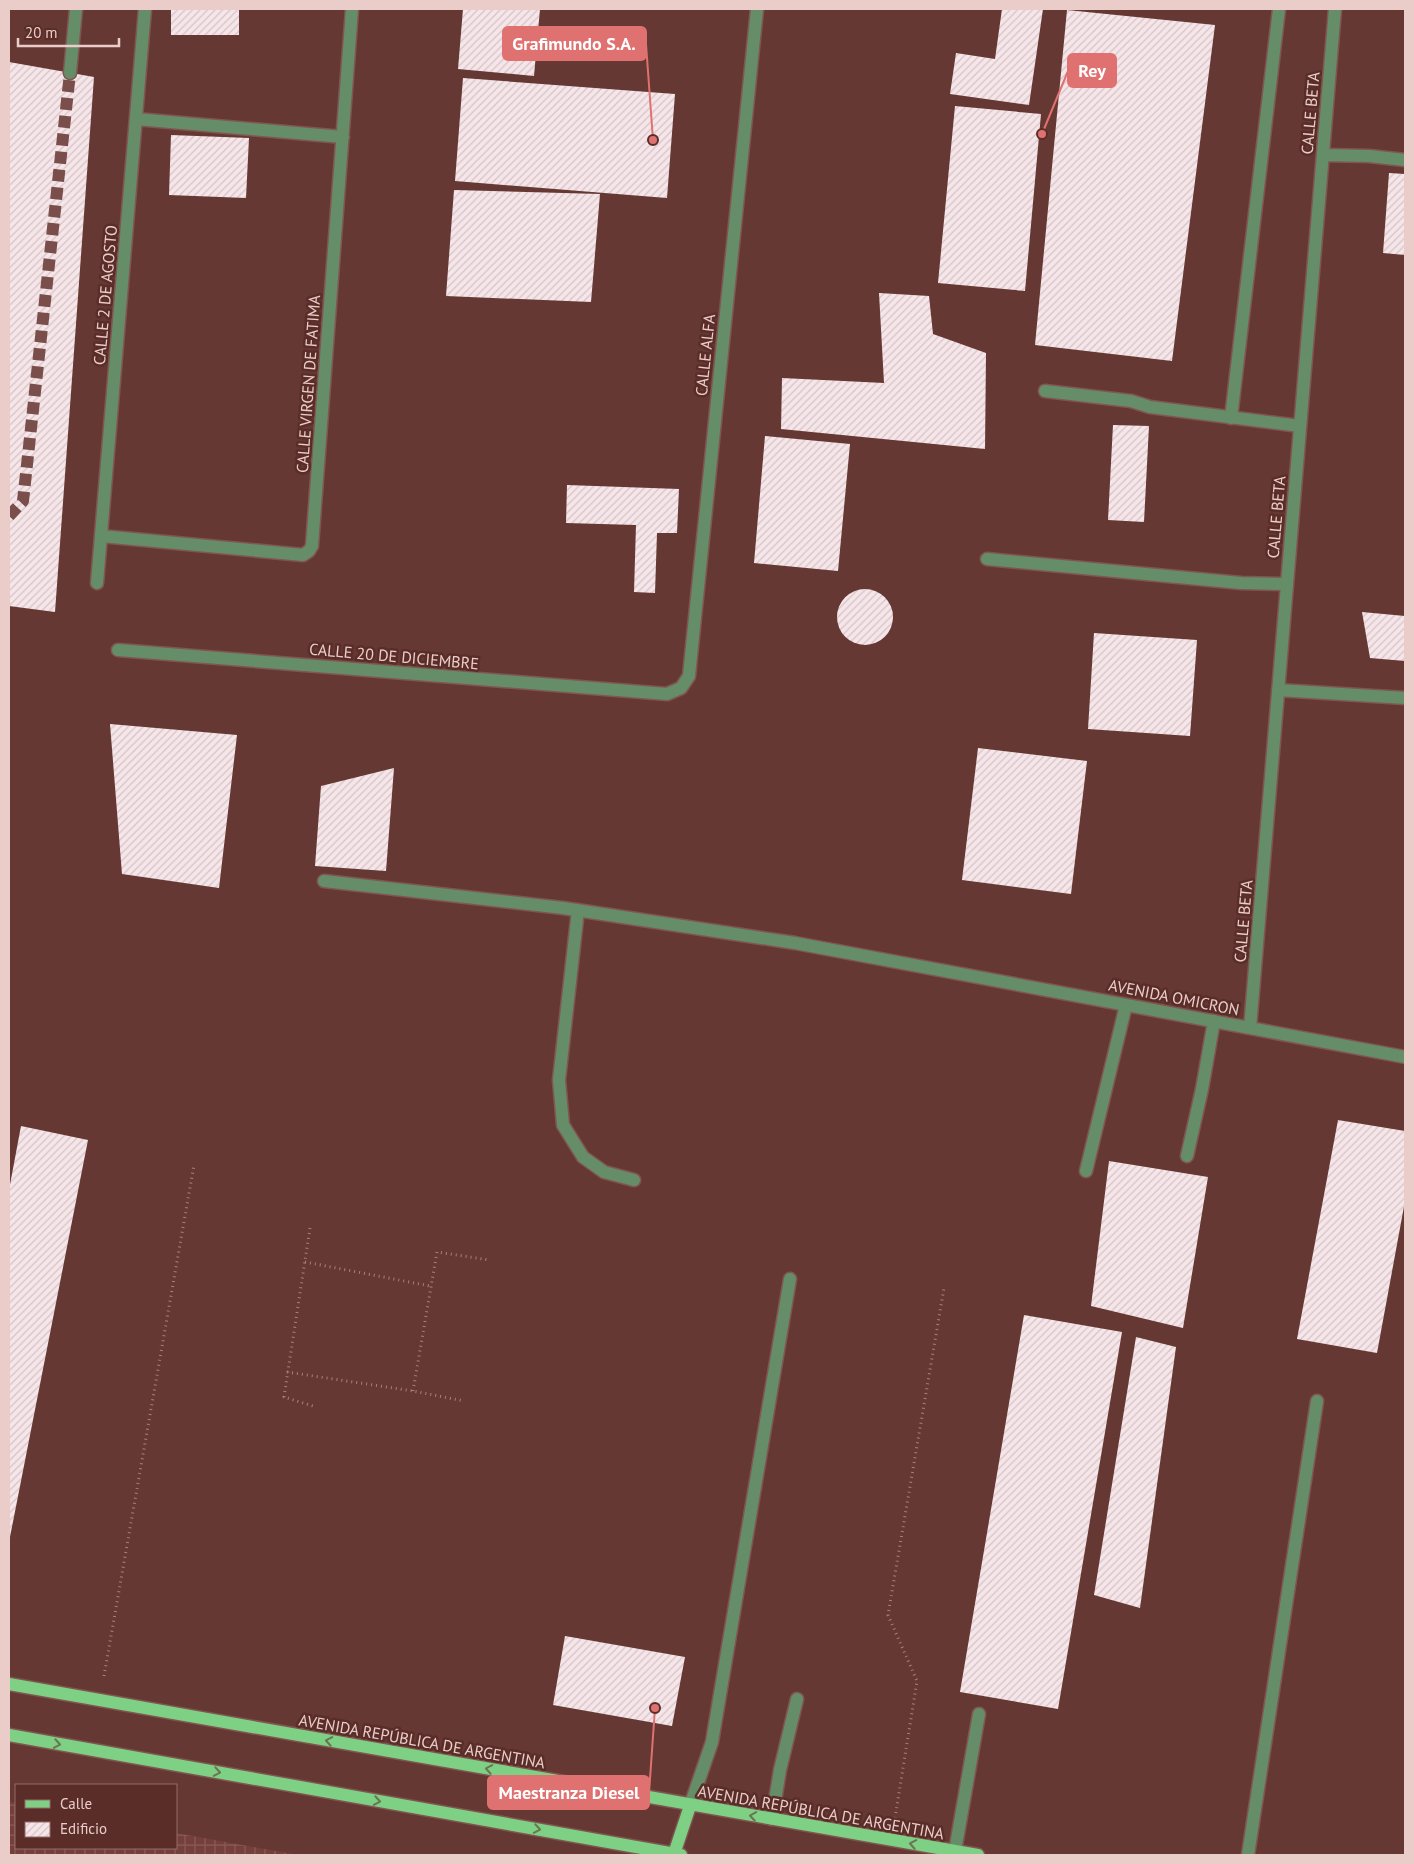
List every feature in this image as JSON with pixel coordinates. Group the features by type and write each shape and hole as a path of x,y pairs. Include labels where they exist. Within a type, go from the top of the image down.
{"main road":[{"name":"AVENIDA REPÚBLICA DE ARGENTINA","path":"9,1684 690,1806 978,1855"},
{"path":"9,1735 678,1855 690,1806"}],"street":[{"path":"70,73 76,9"},
{"name":"CALLE 2 DE AGOSTO","path":"97,583 145,9"},
{"name":"CALLE VIRGEN DE FATIMA","path":"102,536 303,555 312,546 352,9"},
{"name":"CALLE ALFA","path":"668,694 681,688 689,676 757,9"},
{"path":"1231,418 1278,9"},
{"name":"CALLE BETA","path":"1250,1028 1335,9"},
{"path":"136,119 343,137"},
{"path":"1323,155 1368,156 1405,160"},
{"path":"1045,391 1131,401 1150,407 1300,426"},
{"path":"987,559 1241,583 1287,584"},
{"name":"CALLE 20 DE DICIEMBRE","path":"118,650 668,694"},
{"path":"1278,690 1405,698"},
{"name":"AVENIDA OMICRON","path":"324,882 578,910 795,944 1405,1057"},
{"path":"578,910 559,1080 563,1125 583,1157 604,1172 634,1180"},
{"path":"1086,1171 1126,1004"},
{"path":"1187,1156 1202,1089 1214,1021"},
{"path":"690,1806 712,1742 790,1279"},
{"path":"1248,1855 1317,1401"},
{"path":"772,1819 780,1770 797,1698"},
{"path":"955,1851 980,1714"}],"path":[{"path":"109,1650 194,1165"},
{"path":"310,1228 284,1397 316,1407"},
{"path":"413,1391 437,1252 489,1260"},
{"path":"305,1262 430,1286"},
{"path":"899,1792 917,1681 888,1615 944,1288"},
{"path":"287,1372 413,1391 464,1401"}],"shaded area":[{"path":"9,1801 15,1803 15,1849 178,1849 178,1833 298,1855 9,1855"}],"building":[{"path":"171,9 239,9 239,35 171,35"},
{"path":"463,9 540,9 534,76 458,69"},
{"path":"1002,9 1043,9 1029,105 950,94 956,53 995,59"},
{"path":"1067,10 1215,25 1172,361 1035,345"},
{"path":"9,62 94,77 55,612 9,606"},
{"path":"463,78 675,94 667,198 455,181"},
{"path":"955,106 1041,114 1025,291 938,283"},
{"path":"171,135 249,138 246,198 169,195"},
{"path":"1389,173 1405,174 1405,255 1383,253"},
{"path":"454,190 600,194 591,302 446,296"},
{"path":"879,293 929,296 933,334 986,353 985,449 781,429 782,378 884,383"},
{"path":"1113,425 1149,426 1144,522 1108,520"},
{"path":"765,436 850,444 838,571 754,563"},
{"path":"567,485 679,489 677,533 657,533 655,593 634,592 636,525 566,523"},
{"path":"865,589 876,591 885,597 891,606 893,617 891,628 885,637 876,643 865,645 854,643 845,637 839,628 837,617 839,606 845,597 854,591"},
{"path":"1362,612 1405,616 1405,661 1370,658"},
{"path":"1094,633 1197,640 1190,736 1088,729"},
{"path":"110,724 237,735 219,888 122,874"},
{"path":"978,748 1087,761 1071,894 962,880"},
{"path":"394,768 386,871 315,866 321,786"},
{"path":"1338,1120 1405,1131 1405,1201 1377,1353 1297,1339"},
{"path":"21,1126 88,1140 10,1537 9,1190"},
{"path":"1109,1161 1208,1177 1183,1328 1091,1306"},
{"path":"1024,1315 1122,1332 1058,1709 960,1692"},
{"path":"1136,1337 1176,1347 1140,1608 1094,1595"},
{"path":"565,1636 685,1657 672,1726 553,1705"}],"tunnel":[{"path":"9,516 23,501 70,73"}],"place":[{"name":"Rey","path":"1042,134"},
{"name":"Grafimundo S.A.","path":"653,140"},
{"name":"Maestranza Diesel","path":"655,1708"}]}
